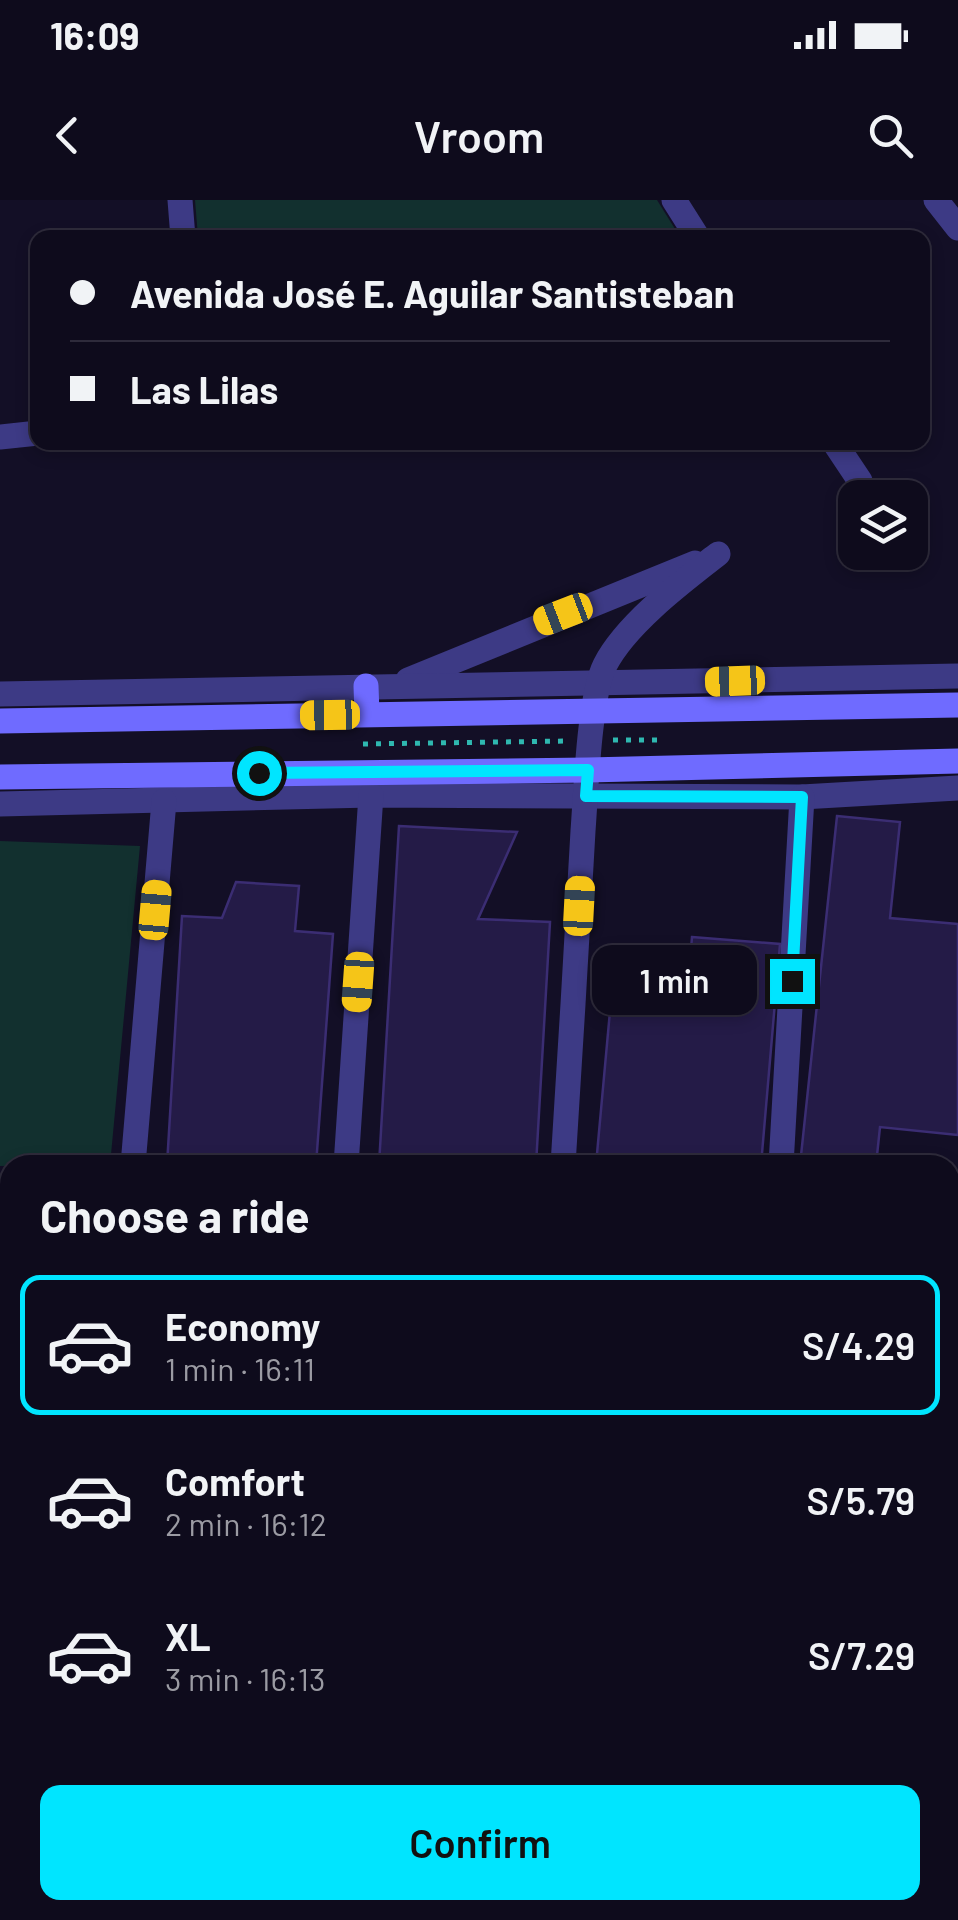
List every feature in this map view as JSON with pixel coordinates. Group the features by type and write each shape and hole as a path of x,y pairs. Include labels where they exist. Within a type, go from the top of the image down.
{"main road":[{"path":"366,686 368,714"},
{"path":"0,721 368,714 597,697 958,705"},
{"path":"0,777 587,783 958,761"}],"street":[{"path":"180,200 182,230"},
{"path":"674,200 693,230"},
{"path":"936,200 958,228"},
{"path":"0,437 30,434"},
{"path":"839,450 859,480"},
{"path":"392,686 718,554 621,642 605,665 597,697 587,783 563,1155"},
{"path":"0,694 392,686 597,697 958,676"},
{"path":"0,804 371,796 587,783 802,797 958,788"},
{"path":"347,1155 371,796"},
{"path":"783,1155 802,797"},
{"path":"134,1155 164,801"}],"green space":[{"path":"195,200 657,200 676,230 197,230"},
{"path":"0,841 140,846 111,1155 0,1155"}],"building":[{"path":"837,816 900,822 890,918 958,924 958,1135 880,1127 877,1155 801,1155"},
{"path":"399,826 517,832 478,919 550,922 537,1155 380,1155"},
{"path":"236,882 299,886 295,931 333,934 317,1155 168,1155 182,916 222,918"},
{"path":"692,937 780,944 762,1155 597,1155 614,967 689,974"}],"route":[{"path":"259,773 588,770 586,796 802,797 792,981"}]}
